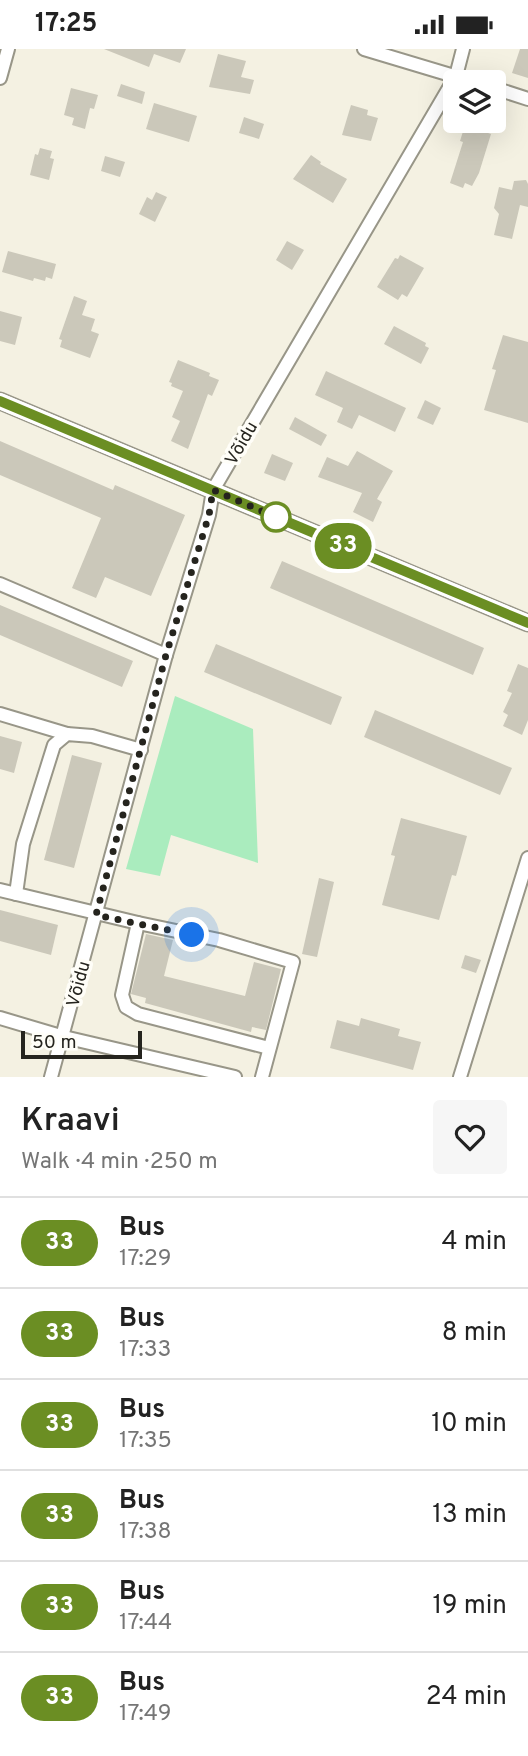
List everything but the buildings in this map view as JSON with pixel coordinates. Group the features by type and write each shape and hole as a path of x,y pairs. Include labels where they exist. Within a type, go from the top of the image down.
{"street":[{"path":"0,78 8,49"},
{"path":"364,49 443,72"},
{"name":"Võidu","path":"458,70 463,49"},
{"path":"506,92 528,99"},
{"name":"Võidu","path":"51,1077 166,655 209,515 213,490 443,98"},
{"path":"0,401 528,623"},
{"path":"0,585 166,655"},
{"path":"0,714 67,734 92,737 141,750"},
{"path":"16,894 23,844 54,745 67,734"},
{"path":"460,1077 528,858"},
{"path":"0,890 96,915 219,940 293,962 262,1077"},
{"path":"138,923 122,995 126,1007 138,1014 269,1048"},
{"path":"0,1019 64,1037 236,1077"}],"green space":[{"path":"175,696 253,729 258,863 171,835 160,876 126,869"}],"bus line":[{"name":"33","path":"0,401 528,623"}],"route":[{"path":"192,935 96,915 166,655 209,515 213,490 276,517"}]}
